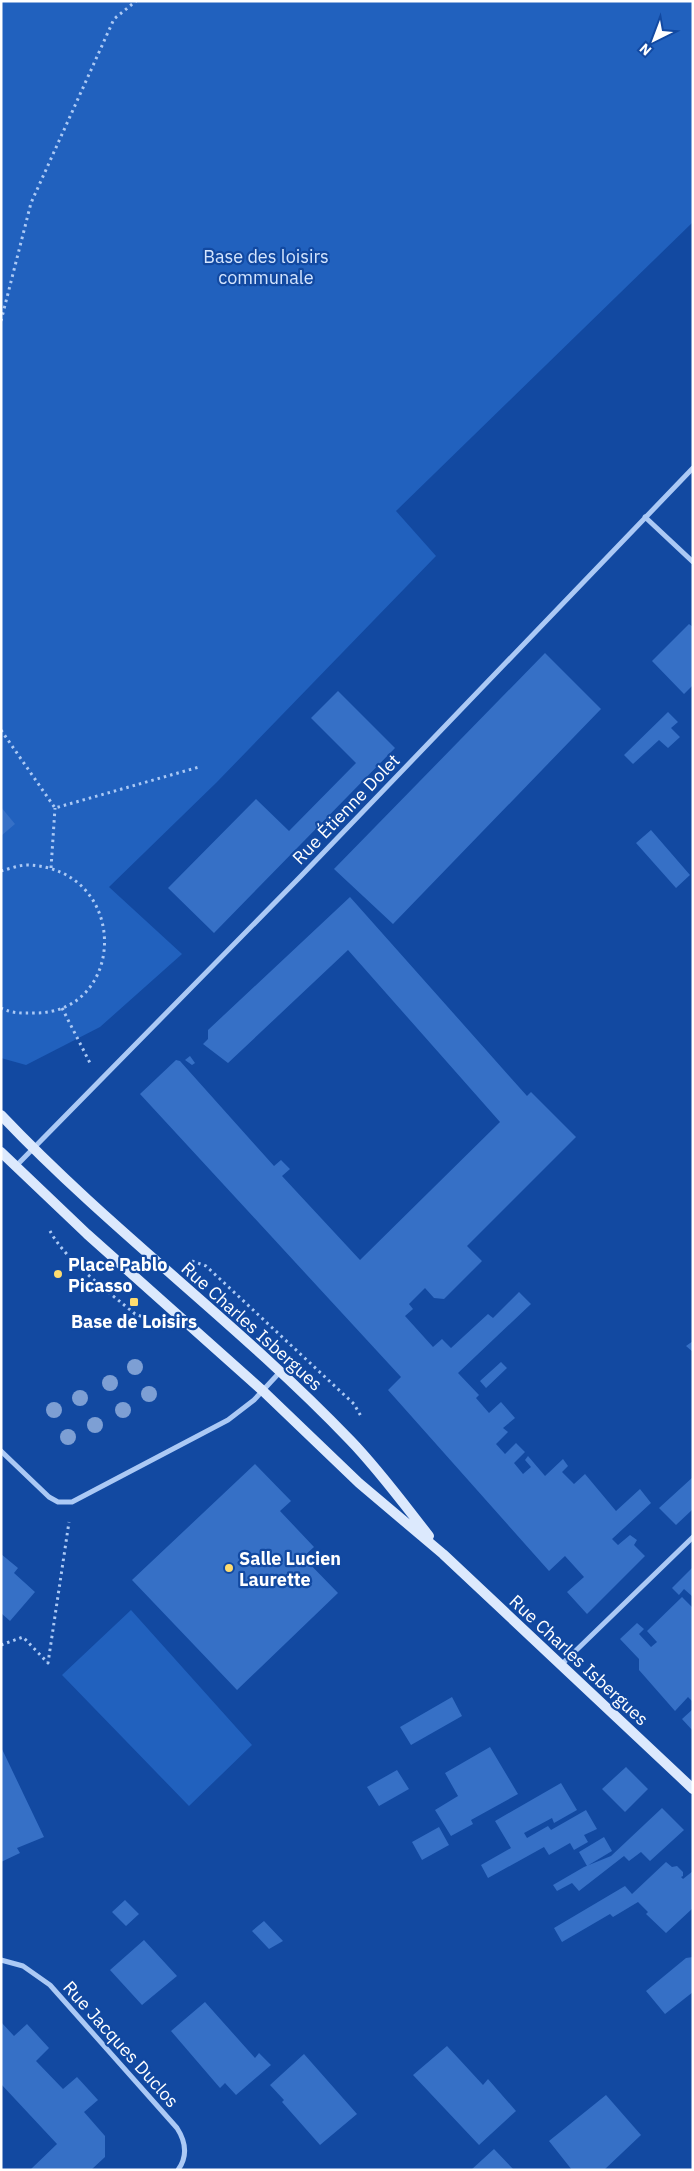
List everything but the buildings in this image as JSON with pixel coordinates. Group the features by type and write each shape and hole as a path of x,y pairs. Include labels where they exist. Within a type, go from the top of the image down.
{"main road":[{"name":"Rue Charles Isbergues","path":"1,1115 104,1216 280,1371 371,1462 443,1554"},
{"name":"Rue Charles Isbergues","path":"1,1152 87,1234 263,1391 360,1484 443,1554 693,1790"}],"street":[{"name":"Rue Étienne Dolet","path":"16,1166 301,876 693,468"},
{"path":"645,517 693,562"},
{"path":"1,1451 50,1497 58,1502 72,1502 228,1420 263,1391 280,1371"},
{"path":"561,1665 693,1537"},
{"name":"Rue Jacques Duclos","path":"1,1960 23,1966 50,1985 177,2128 183,2137 185,2145 185,2155 178,2170"}],"path":[{"path":"1,321 31,203 114,19 136,1"},
{"path":"1,730 55,808 52,868"},
{"path":"55,808 199,767"},
{"path":"1,871 26,865 52,868 75,879 93,898 104,922 104,959 93,983 73,1002 49,1013 12,1013 1,1008"},
{"path":"62,1008 100,1082"},
{"path":"1,1645 23,1637 48,1663 72,1502"}],"green space":[{"name":"Base des loisirs communale","path":"1,1 693,1 693,222 396,511 436,556 217,782 109,887 182,954 100,1027 26,1065 1,1058"},
{"path":"131,1610 252,1745 189,1806 62,1675"}],"place":[{"name":"Place Pablo Picasso","path":"58,1274"},
{"name":"Base de Loisirs","path":"134,1302"},
{"name":"Salle Lucien Laurette","path":"229,1568"}]}
